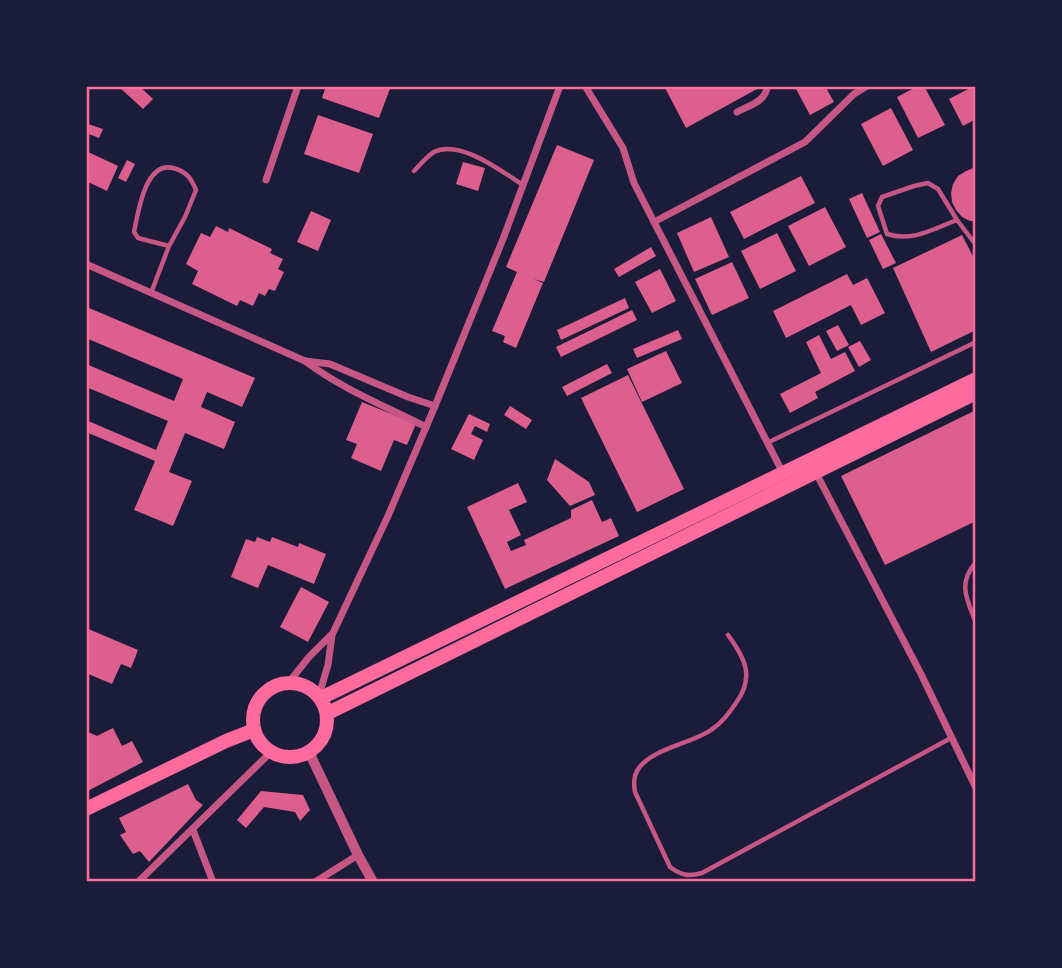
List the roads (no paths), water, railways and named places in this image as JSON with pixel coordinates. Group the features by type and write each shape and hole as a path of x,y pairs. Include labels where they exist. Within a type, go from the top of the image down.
{"main road":[{"path":"328,713 813,467 976,379"},
{"path":"320,697 783,473 813,467 976,393"},
{"path":"289,682 305,685 320,697 328,713 326,732 316,747 300,756 290,757 271,752 254,730 253,714 260,698 272,687 289,682"},
{"path":"86,809 254,730"}],"street":[{"path":"267,180 298,86"},
{"path":"320,697 332,635 388,516 435,406 503,239 560,86"},
{"path":"585,86 624,148 634,183 783,473"},
{"path":"737,113 763,98 767,93 767,86"},
{"path":"850,86 854,94"},
{"path":"654,222 805,142 854,94 867,86"},
{"path":"86,264 305,361 323,375 426,427"},
{"path":"305,361 330,364 435,406"},
{"path":"813,467 921,674 976,788"},
{"path":"289,682 309,657 332,635"},
{"path":"138,882 271,752"},
{"path":"309,752 373,882"},
{"path":"193,830 213,882"},
{"path":"315,882 358,855"}],"lane":[{"path":"414,171 433,152 454,148 486,162 523,186"},
{"path":"151,293 169,246 196,190 191,178 182,171 169,167 158,170 148,179 134,232 138,238 169,246"},
{"path":"957,220 909,238 897,237 887,234 878,206 882,197 928,183 939,189 976,245"},
{"path":"767,443 976,342"},
{"path":"976,562 967,572 965,593 976,623"},
{"path":"728,635 740,651 747,672 743,694 725,719 710,731 649,758 637,771 634,782 635,792 670,867 678,873 685,876 702,873 952,738"}]}
